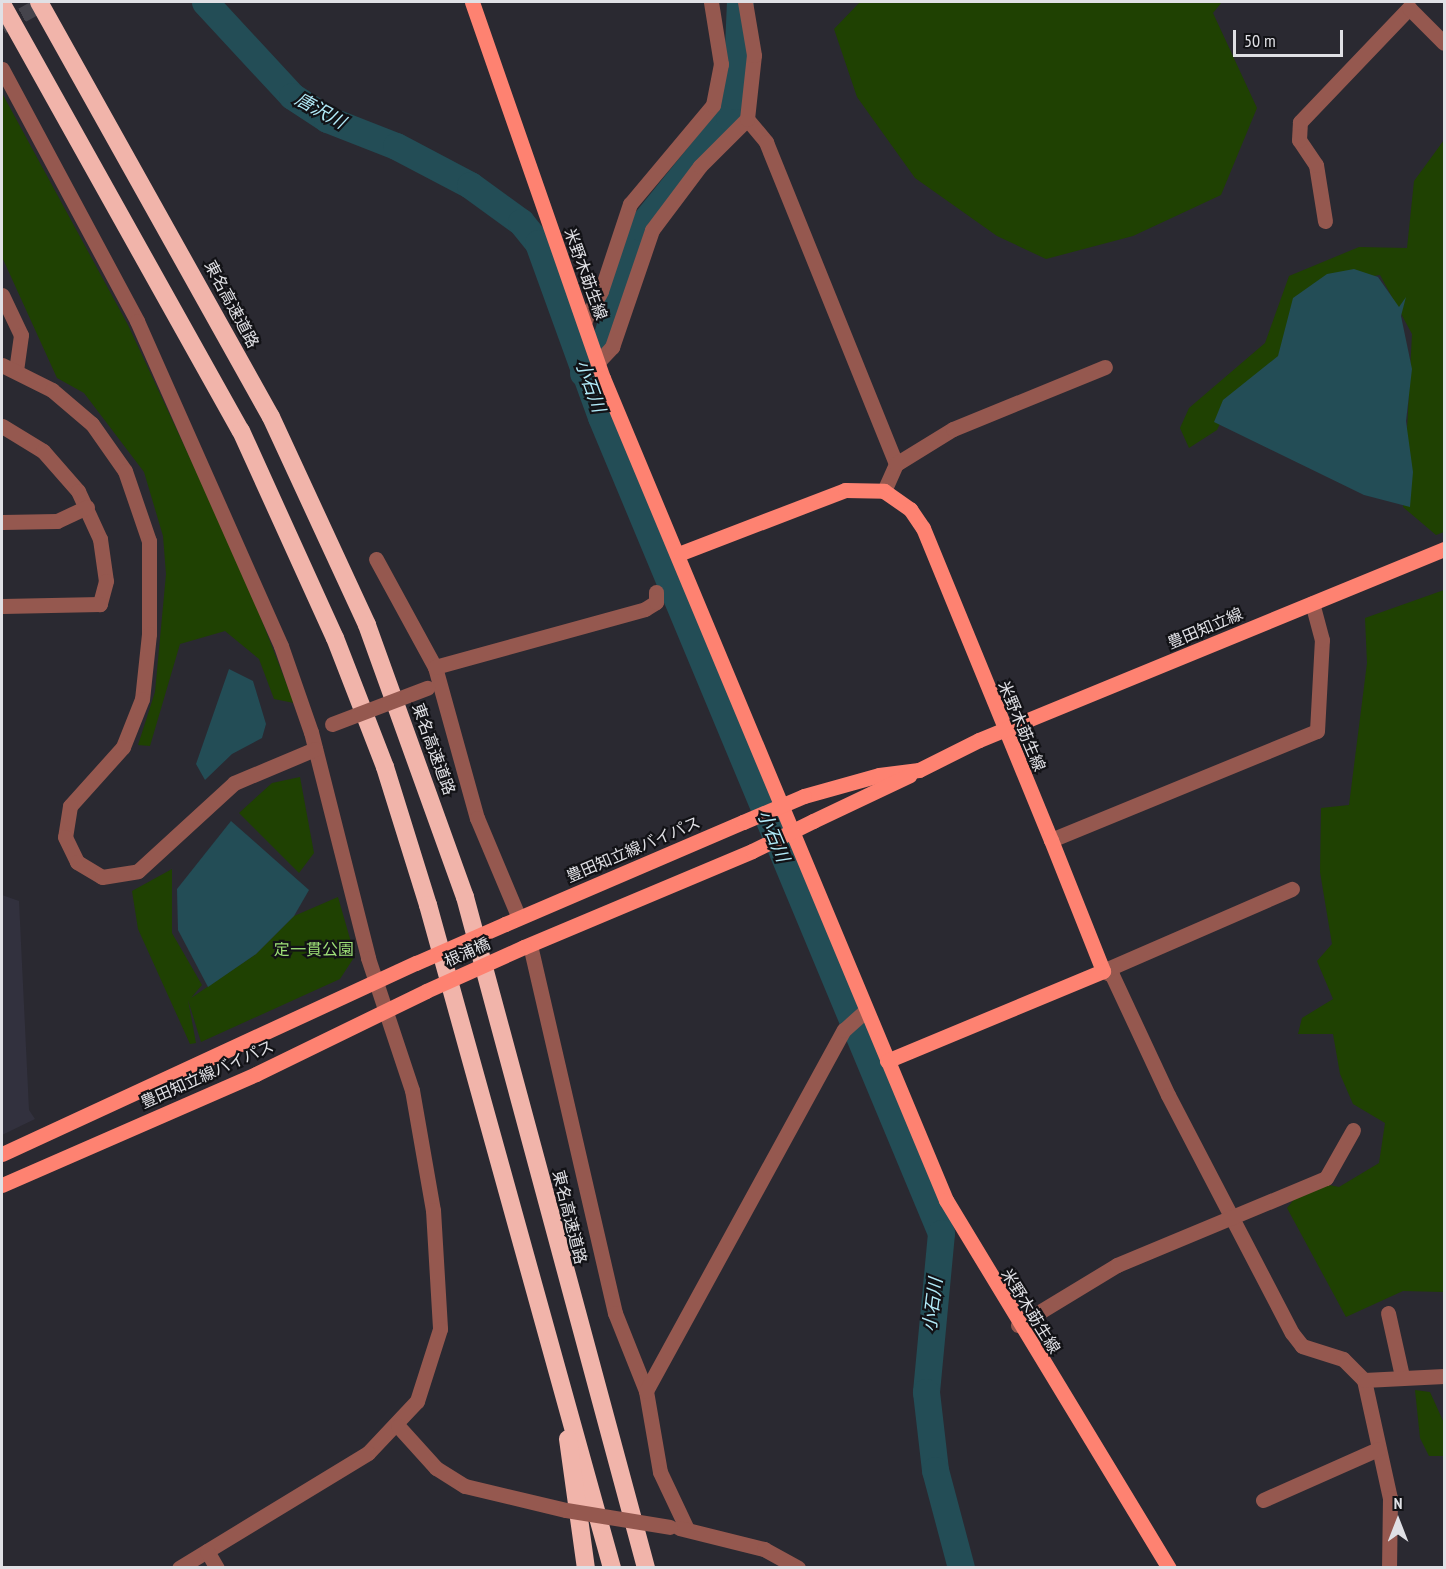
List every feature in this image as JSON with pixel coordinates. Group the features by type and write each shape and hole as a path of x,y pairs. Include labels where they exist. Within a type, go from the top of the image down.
{"highway":[{"name":"東名高速道路","path":"39,2 271,417 367,625 465,897 568,1293 597,1382 646,1568"},
{"path":"2,4 231,412 335,638 385,767 428,905 612,1568"},
{"path":"561,1381 586,1568"},
{"path":"597,1382 655,1568"}],"main road":[{"name":"米野木莇生線","path":"472,2 598,362 681,553 862,1013 887,1061 959,1228 1169,1568"},
{"path":"681,553 845,490 884,491"},
{"name":"米野木莇生線","path":"884,491 910,509 924,528 1003,730 1051,840 1103,971"},
{"name":"豊田知立線","path":"527,946 752,850 979,740 1444,549"},
{"name":"豊田知立線","path":"804,796 879,774 920,770"},
{"name":"豊田知立線バイパス","path":"512,921 804,796"},
{"name":"根浦橋","path":"376,981 512,921"},
{"name":"根浦橋","path":"426,991 527,946"},
{"path":"887,1061 1103,971"},
{"name":"豊田知立線バイパス","path":"2,1154 376,981"},
{"name":"豊田知立線バイパス","path":"2,1185 256,1074 426,991"}],"street":[{"path":"584,322 601,291 630,204 713,105 721,50 711,2"},
{"path":"598,362 612,347 652,230 700,166 747,119 754,55 745,2"},
{"path":"1325,220 1316,165 1299,140 1300,122 1409,8 1444,44"},
{"path":"2,69 137,321 265,606 311,732 376,981 423,1148 441,1309 428,1378 398,1426 359,1459 179,1568"},
{"path":"747,119 766,142 896,464"},
{"path":"2,295 21,335 9,368 71,405 110,447 129,481 149,541 150,612 142,699 119,752 70,806 65,837 77,862 102,877 138,871 234,783 315,749"},
{"path":"884,491 896,464 953,429 1105,367"},
{"path":"2,426 56,463 87,507 104,557 105,601 2,606"},
{"path":"2,522 57,521 87,507"},
{"path":"376,560 435,667 432,686 512,921"},
{"path":"435,667 645,609 656,602 656,592"},
{"path":"1051,840 1317,731 1322,640 1312,603"},
{"path":"311,732 432,686"},
{"path":"1103,971 1292,890"},
{"path":"527,946 615,1313 646,1391 660,1472 687,1529"},
{"path":"1103,971 1112,975 1231,1216 1292,1333 1302,1346 1342,1359 1364,1380 1390,1498 1389,1568"},
{"path":"646,1391 844,1030 862,1013"},
{"path":"1018,1325 1117,1265 1326,1178 1353,1130"},
{"path":"1388,1313 1402,1376"},
{"path":"1364,1380 1402,1376 1444,1376"},
{"path":"398,1426 436,1468 465,1486 566,1510 687,1529 764,1549 798,1568"},
{"path":"1263,1500 1378,1449"},
{"path":"207,1551 217,1568"}],"shaded area":[{"path":"2,895 19,901 29,1110 35,1119 2,1135"}],"green space":[{"path":"860,2 1222,2 1213,13 1257,108 1221,195 1133,236 1046,259 997,236 915,178 857,97 834,29"},
{"path":"2,93 128,325 243,572 294,703 274,699 259,659 225,631 180,644 150,746 138,745 155,692 166,574 163,536 144,472 84,393 57,378 2,257"},
{"path":"1444,140 1444,532 1436,535 1403,507 1412,334 1380,275 1336,282 1258,391 1227,409 1217,430 1189,448 1180,428 1189,408 1265,343 1289,276 1359,247 1407,248 1414,181"},
{"path":"1444,590 1444,1292 1403,1291 1346,1317 1287,1208 1309,1181 1339,1187 1379,1163 1385,1123 1353,1104 1340,1074 1333,1034 1298,1034 1302,1018 1333,999 1317,961 1332,944 1320,872 1321,808 1349,805 1367,663 1365,618"},
{"path":"300,777 314,853 299,873 239,813 272,783"},
{"name":"定一貫公園","path":"172,869 172,933 202,985 191,998 256,954 294,916 338,897 355,956 340,979 201,1042 188,1000 196,1043 190,1044 138,929 132,891"},
{"path":"1415,1390 1430,1392 1444,1423 1444,1456 1429,1456 1420,1438"}],"water":[{"path":"1354,269 1378,277 1399,307 1406,297 1401,316 1412,369 1406,421 1413,472 1410,507 1364,495 1214,422 1223,400 1278,356 1293,298 1327,274"},
{"path":"229,669 253,681 266,724 262,738 232,754 205,780 196,764"},
{"path":"231,821 309,890 294,916 256,954 208,987 178,930 177,889"}],"waterway":[{"name":"小石川","path":"205,2 292,96 327,119 396,146 470,185 521,222 538,243 601,417 941,1233 926,1392 935,1470 961,1568"},
{"path":"583,373 606,338 640,227 729,117 736,96 740,2"}],"tunnel":[{"path":"2,26 45,2"}],"water label":[{"name":"唐沢川","path":"320,111"}]}
